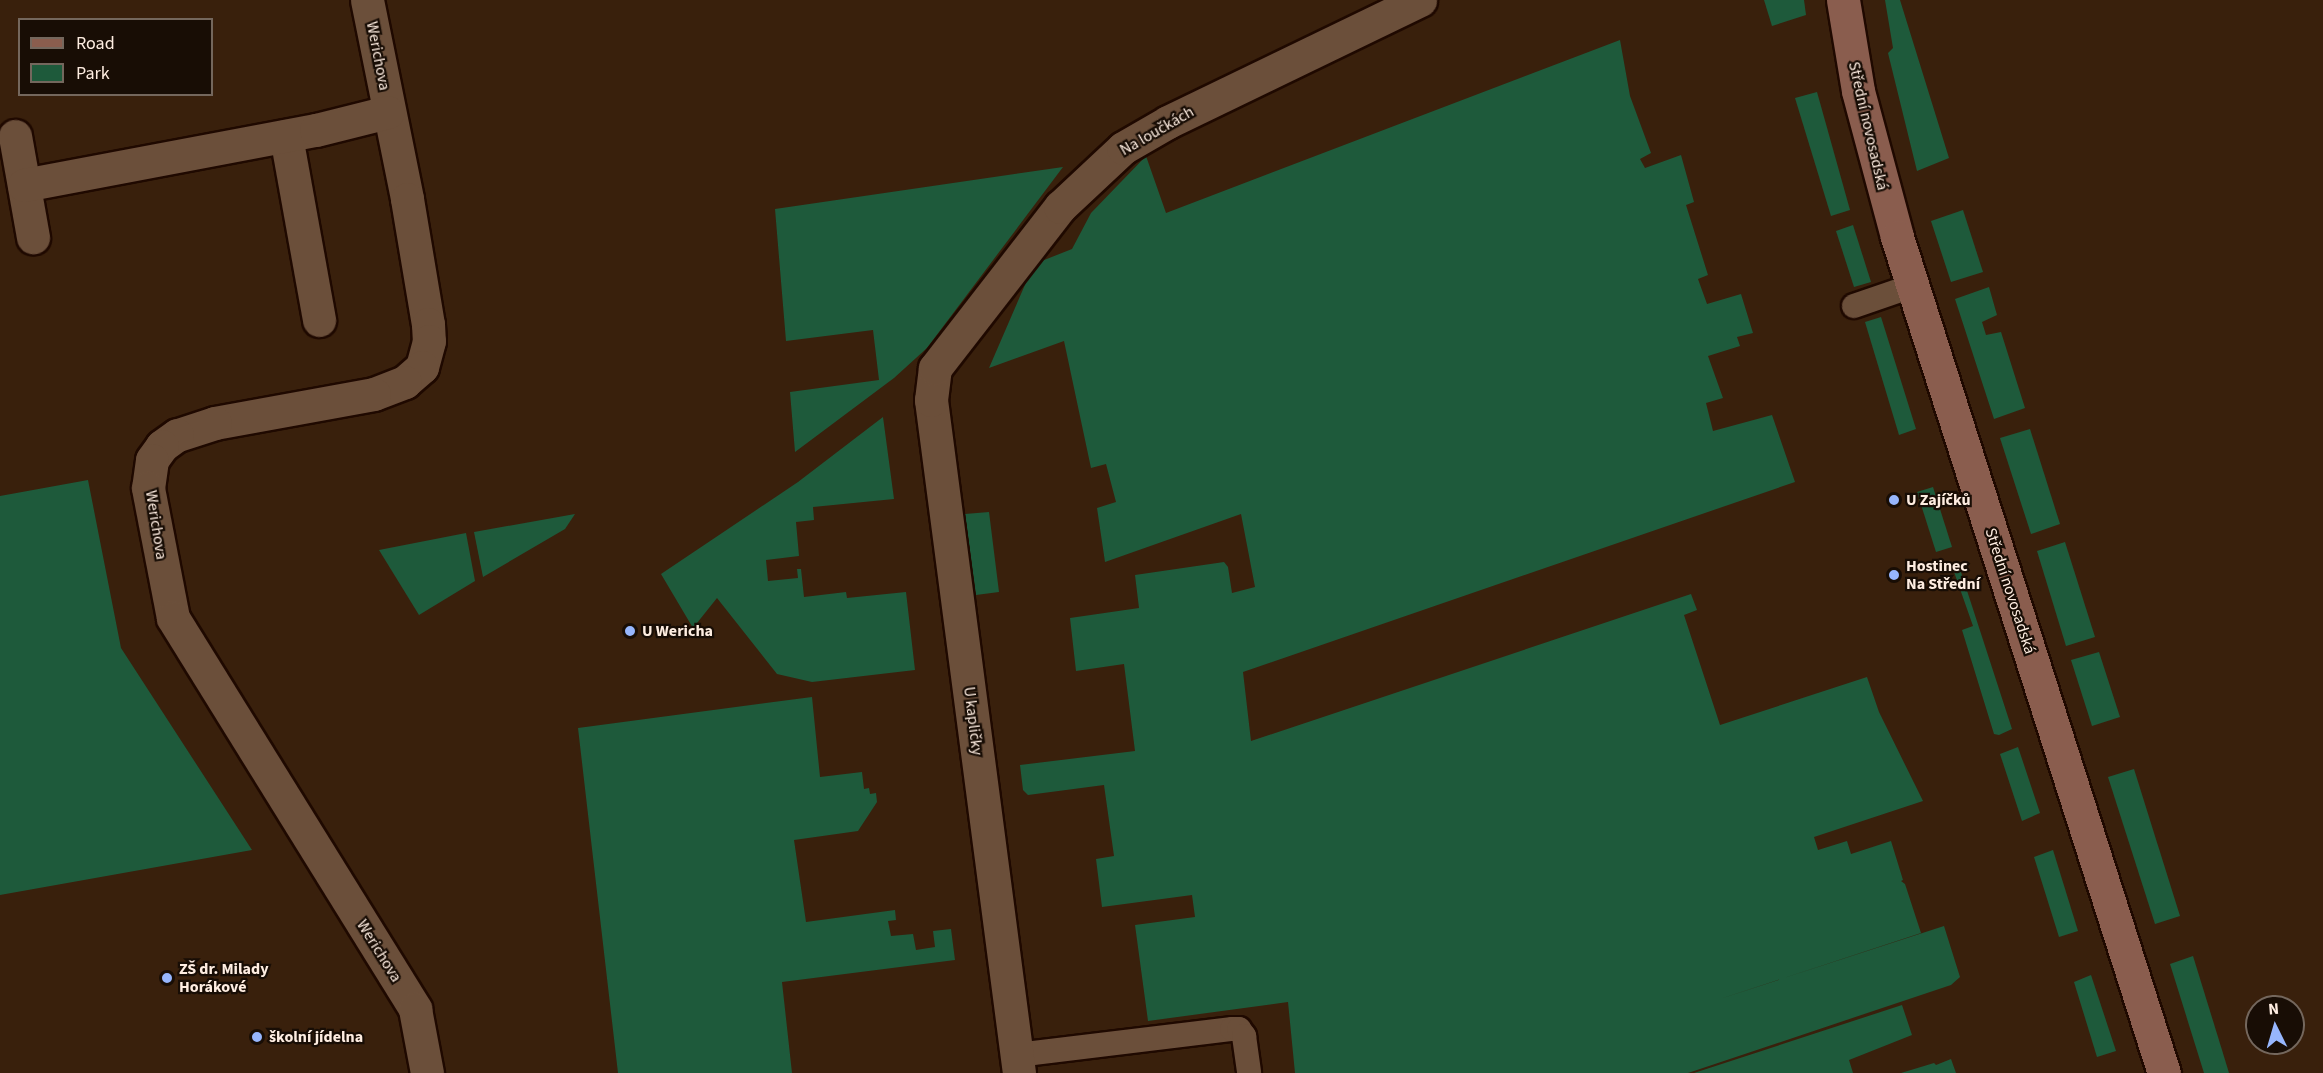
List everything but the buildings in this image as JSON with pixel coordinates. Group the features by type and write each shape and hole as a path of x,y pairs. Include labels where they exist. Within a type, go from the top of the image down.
{"main road":[{"name":"Střední novosadská","path":"1843,0 1852,57 1870,142 1912,286 2164,1073"}],"street":[{"name":"Werichova","path":"367,0 407,199 428,324 429,341 422,367 405,382 374,394 215,423 177,435 162,446 152,460 148,488 173,618 415,1009 427,1073"},
{"name":"Na loučkách","path":"934,369 1060,207 1123,148 1168,122 1420,0"},
{"name":"Werichova","path":"24,185 352,123 388,112"},
{"path":"15,136 33,237"},
{"path":"286,136 320,320"},
{"name":"U kapličky","path":"934,369 931,400 1018,1064"}],"lane":[{"path":"1854,306 1912,286"},
{"path":"1018,1064 1239,1029 1244,1036 1249,1073"}],"green space":[{"path":"1764,0 1804,0 1806,15 1772,26"},
{"path":"1885,0 1900,0 1949,158 1917,171 1888,53 1893,48"},
{"path":"1620,40 1630,96 1651,153 1640,159 1645,168 1681,155 1694,202 1686,205 1708,275 1698,279 1707,304 1741,294 1753,333 1737,337 1740,346 1708,356 1723,398 1706,403 1713,431 1772,415 1795,482 1243,672 1251,741 1691,594 1697,610 1684,615 1720,725 1867,677 1879,712 1923,801 1814,837 1818,850 1847,841 1851,854 1891,841 1903,880 1901,881 1905,884 1921,933 1717,1000 1944,926 1960,977 1951,985 1688,1073 1295,1073 1288,1002 1148,1021 1135,925 1195,917 1192,895 1102,907 1096,859 1114,856 1104,785 1028,795 1023,790 1020,765 1135,751 1124,664 1076,671 1070,618 1139,608 1135,575 1224,562 1228,567 1232,593 1255,587 1241,514 1105,562 1097,508 1116,502 1106,464 1091,468 1064,341 989,368 1034,264 1072,249 1091,213 1146,156 1166,213"},
{"path":"1817,92 1850,210 1831,216 1795,98"},
{"path":"1063,167 927,348 894,378 795,452 790,392 879,380 873,330 786,341 775,209"},
{"path":"1963,210 1983,272 1951,282 1931,221"},
{"path":"1853,225 1871,282 1854,287 1836,231"},
{"path":"1989,287 1997,315 1982,322 1986,335 2001,332 2025,408 1994,419 1955,299"},
{"path":"1881,317 1916,429 1899,435 1865,322"},
{"path":"883,417 894,499 813,507 814,520 796,522 799,556 766,560 768,581 798,578 797,569 801,569 804,597 846,592 847,598 906,592 915,670 812,682 777,674 717,598 693,628 661,574 798,482"},
{"path":"2030,429 2060,524 2031,534 2000,438"},
{"path":"88,480 121,648 252,850 0,895 0,496"},
{"path":"1933,487 1952,547 1936,552 1917,492"},
{"path":"989,512 999,592 976,595 965,514"},
{"path":"575,514 565,529 483,577 474,532"},
{"path":"466,533 475,581 419,615 379,550"},
{"path":"2065,542 2095,637 2066,646 2037,551"},
{"path":"1959,566 2012,729 1999,735 1994,734 1962,630 1973,626 1953,569"},
{"path":"2099,652 2120,717 2092,726 2071,660"},
{"path":"812,697 820,777 862,772 864,789 869,788 870,794 876,793 877,802 858,831 794,840 806,922 895,910 896,920 888,921 891,936 913,934 916,950 935,947 933,931 951,929 955,960 782,982 792,1073 618,1073 578,728"},
{"path":"2018,747 2040,813 2022,821 2000,754"},
{"path":"2134,769 2180,916 2155,924 2108,777"},
{"path":"2053,850 2078,931 2059,937 2034,857"},
{"path":"2193,956 2229,1073 2204,1073 2170,964"},
{"path":"2091,975 2116,1051 2097,1057 2074,982"},
{"path":"1902,1005 1912,1035 1849,1060 1853,1073 1694,1073"},
{"path":"1951,1059 1956,1073 1901,1073 1934,1063 1936,1065"}],"place":[{"name":"U Zajíčků","path":"1894,500"},
{"name":"Hostinec Na Střední","path":"1894,575"},
{"name":"U Wericha","path":"630,631"},
{"name":"ZŠ dr. Milady Horákové","path":"167,978"},
{"name":"školní jídelna","path":"257,1037"}]}
